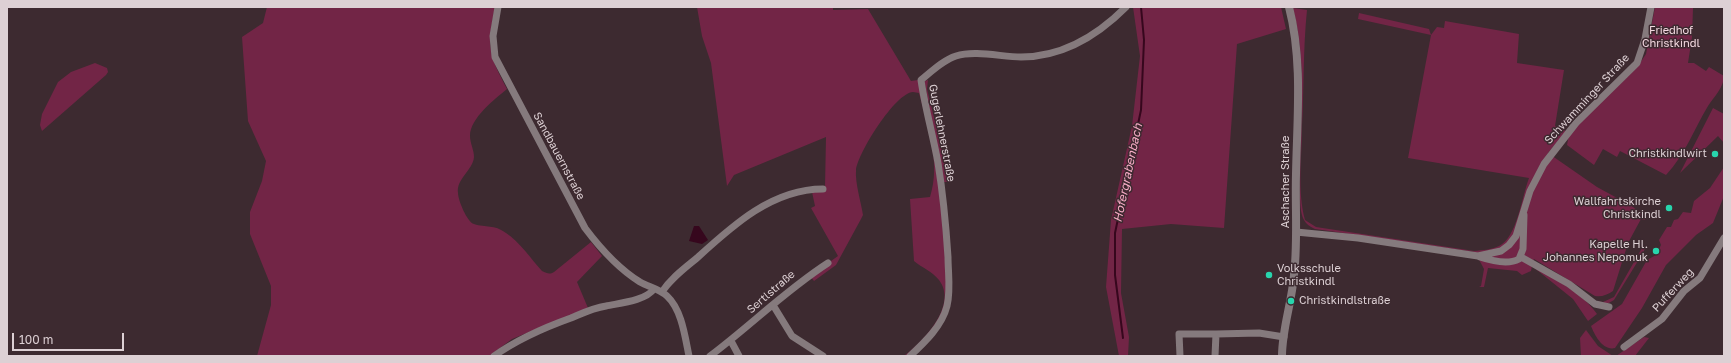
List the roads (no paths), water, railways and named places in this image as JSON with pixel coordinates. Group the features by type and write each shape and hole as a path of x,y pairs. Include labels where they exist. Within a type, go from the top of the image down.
{"street":[{"name":"Sandbauernstraße","path":"498,7 493,36 495,57 585,228 595,242 626,272 639,281 668,296 681,320 690,356"},
{"name":"Gugerlehnerstraße","path":"910,356 932,333 940,322 947,306 949,296 943,196 938,162 921,80 938,66 957,56 987,54 1021,57 1042,55 1063,50 1102,29 1126,7"},
{"name":"Aschacher Straße","path":"1282,356 1293,289 1296,232 1298,69 1296,41 1289,7"},
{"name":"Schwamminger Straße","path":"1296,232 1358,238 1478,256 1495,254 1509,245 1516,236 1535,178 1552,153 1576,123 1637,63 1645,39 1651,7"},
{"path":"662,292 670,282 737,222 753,212 791,194 809,189 823,189"},
{"path":"1478,256 1502,262 1517,261 1521,257 1525,229 1524,209"},
{"name":"Pufferweg","path":"1624,347 1662,319 1684,291 1700,278 1724,238"},
{"path":"1521,257 1569,284 1588,297 1595,304 1608,307"},
{"name":"Sertlstraße","path":"710,356 731,341 805,277 828,263"},
{"path":"494,356 516,341 545,327 587,310 639,298 648,294 654,289"},
{"path":"773,306 792,336 823,356"},
{"path":"1180,356 1179,334 1259,333 1284,337"},
{"path":"1215,356 1216,334"},
{"path":"731,341 739,356"}],"waterway":[{"name":"Hofergrabenbach","path":"1123,338 1115,275 1115,233 1141,110 1144,40 1141,7"}],"place":[{"name":"Christkindlwirt","path":"1715,154"},
{"name":"Wallfahrtskirche Christkindl","path":"1669,208"},
{"name":"Kapelle Hl. Johannes Nepomuk","path":"1656,251"},
{"name":"Volksschule Christkindl","path":"1269,275"},
{"name":"Christkindlstraße","path":"1291,301"}],"park label":[{"name":"Friedhof Christkindl","path":"1671,37"}]}
